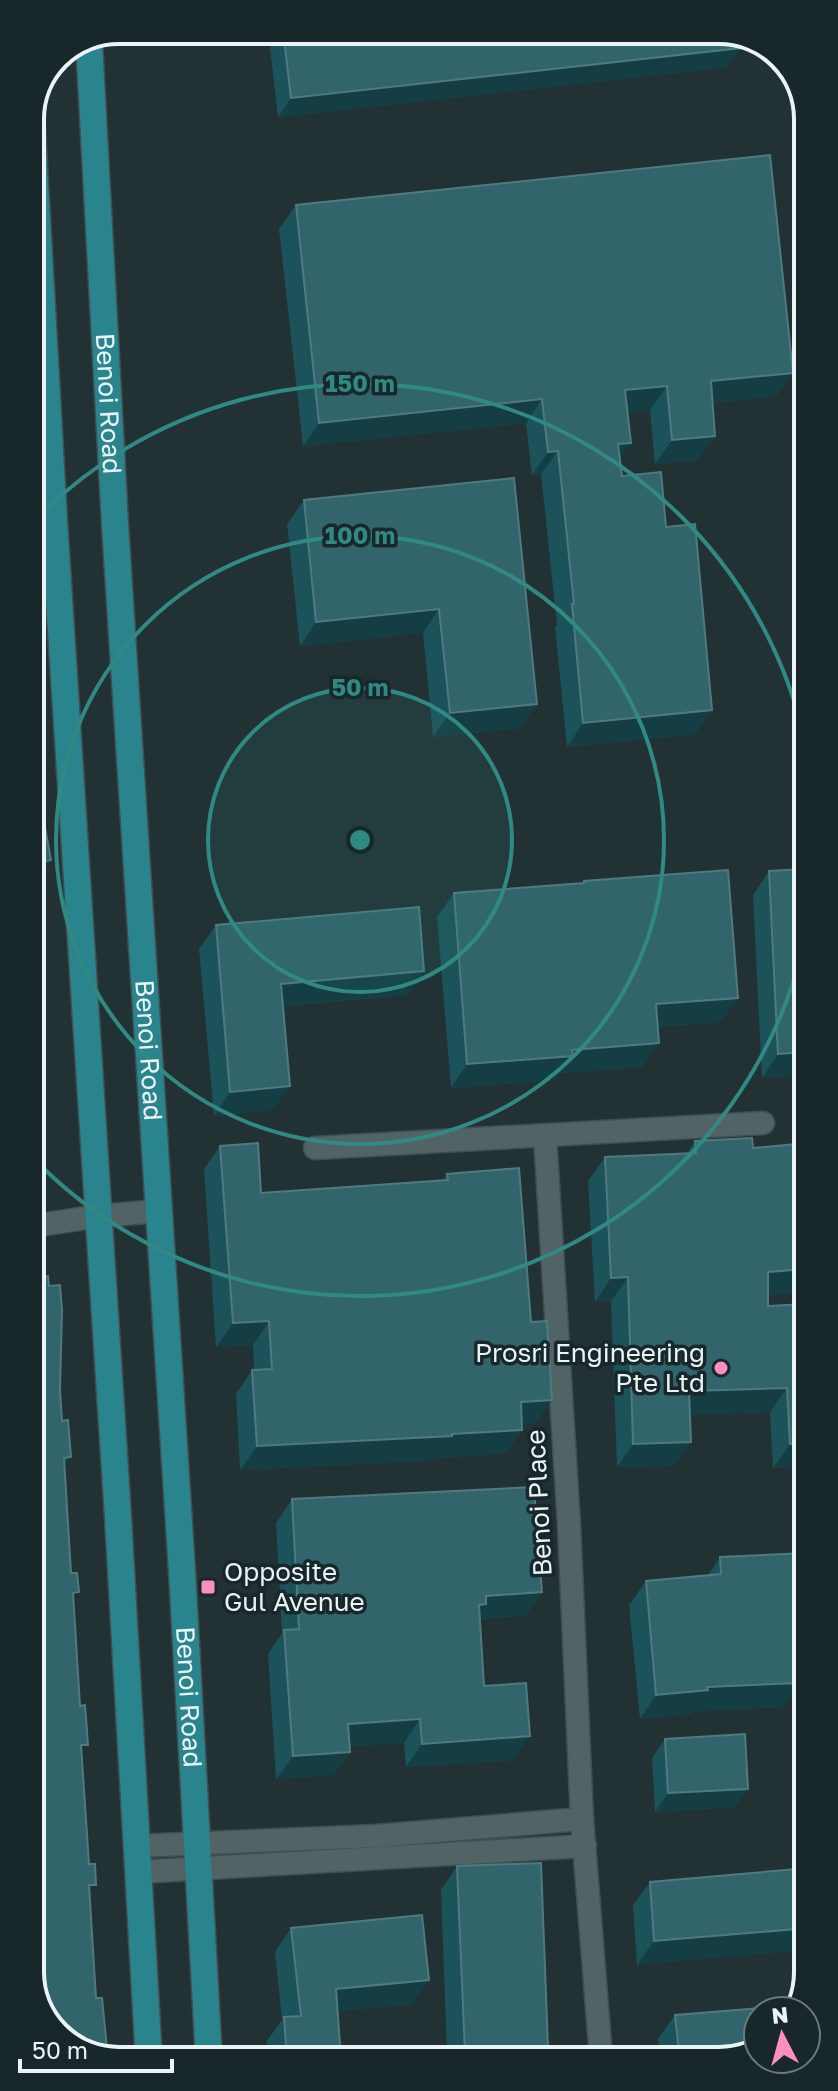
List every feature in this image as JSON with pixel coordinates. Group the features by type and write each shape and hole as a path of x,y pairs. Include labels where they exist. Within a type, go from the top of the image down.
{"main road":[{"name":"Benoi Road","path":"89,50 115,524 182,1571 208,2047"},
{"path":"44,343 148,2047"}],"street":[{"path":"315,1148 763,1123"},
{"name":"Benoi Place","path":"545,1136 569,1525 582,1819 600,2047"},
{"path":"44,1224 159,1211"},
{"path":"137,1859 582,1819"},
{"path":"198,1855 585,1846"}],"building":[{"path":"285,44 724,44 741,47 741,48 291,98"},
{"path":"770,155 793,373 711,381 715,436 672,440 667,386 625,390 631,443 618,444 622,476 661,472 666,527 695,524 712,710 583,723 558,451 548,452 542,399 319,423 296,205"},
{"path":"514,478 537,704 450,713 439,609 316,622 304,500"},
{"path":"44,822 51,860 44,861"},
{"path":"728,870 738,998 656,1004 659,1043 572,1050 573,1056 467,1064 454,893"},
{"path":"794,870 794,1053 778,1054 769,871"},
{"path":"419,907 424,971 281,984 290,1086 230,1092 216,925"},
{"path":"752,1138 753,1148 794,1144 794,1270 768,1272 768,1306 794,1305 794,1444 790,1444 787,1388 689,1391 691,1442 633,1444 628,1277 611,1278 605,1157 696,1153 695,1141"},
{"path":"258,1143 261,1193 448,1180 447,1174 519,1168 531,1322 547,1321 552,1400 521,1402 522,1430 257,1446 252,1370 272,1369 269,1321 233,1323 220,1146"},
{"path":"44,1276 48,1276 49,1286 60,1285 60,1390 62,1421 68,1420 71,1457 64,1458 71,1573 77,1573 79,1592 73,1593 80,1706 85,1705 88,1745 81,1745 89,1864 95,1864 96,1885 89,1885 96,1998 102,1998 107,2046 81,2037 59,2018 48,1996 44,1972"},
{"path":"534,1487 542,1592 486,1596 486,1604 479,1605 484,1686 526,1683 530,1736 422,1744 420,1719 348,1724 350,1752 293,1756 284,1630 299,1629 292,1499"},
{"path":"794,1554 794,1683 707,1687 708,1690 656,1695 646,1581 721,1574 720,1557"},
{"path":"745,1734 748,1789 668,1793 665,1739"},
{"path":"541,1863 548,2047 465,2047 457,1866"},
{"path":"794,1869 794,1929 654,1941 650,1882"},
{"path":"422,1915 429,1980 336,1989 340,2047 286,2047 284,2017 301,2016 291,1928"},
{"path":"742,2010 742,2043 719,2047 678,2047 675,2015"}],"place":[{"name":"Prosri Engineering Pte Ltd","path":"721,1368"},
{"name":"Opposite Gul Avenue","path":"208,1587"}]}
